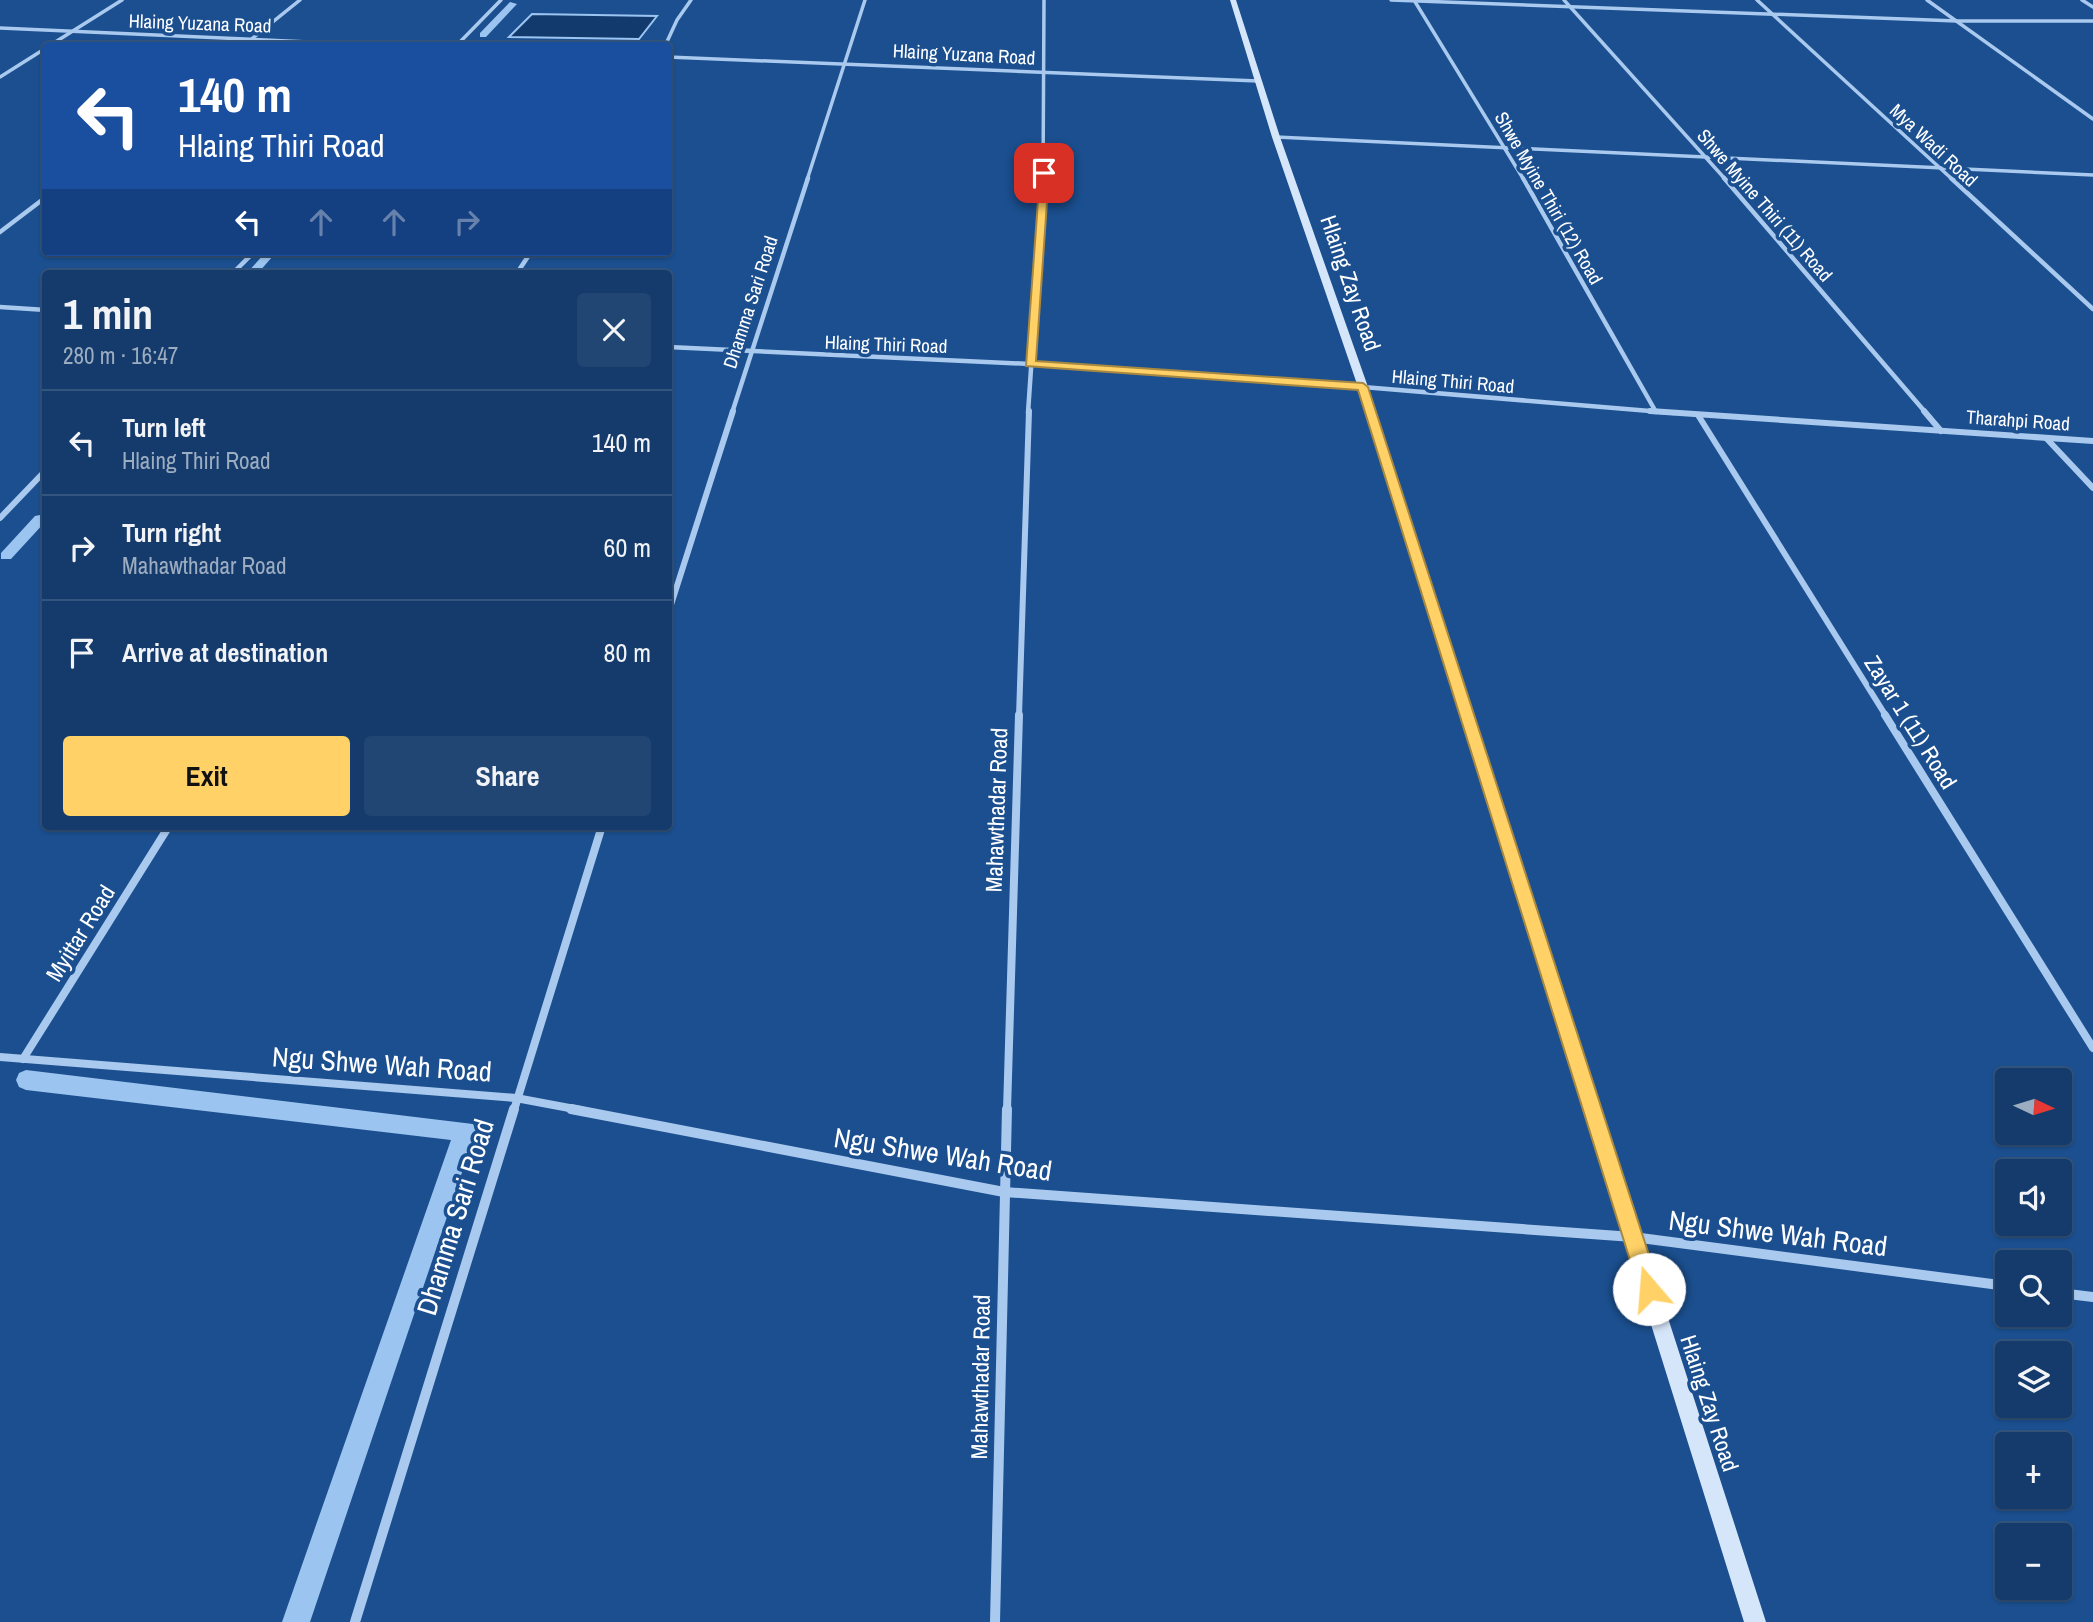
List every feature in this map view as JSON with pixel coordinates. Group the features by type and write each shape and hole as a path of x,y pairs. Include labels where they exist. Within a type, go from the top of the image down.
{"street":[{"path":"55,42 122,0"},
{"path":"248,42 300,0"},
{"path":"460,42 501,0"},
{"path":"667,42 677,20 691,0"},
{"name":"Dhamma Sari Road","path":"672,601 847,63 865,0"},
{"name":"Mahawthadar Road","path":"995,1622 1003,1192 1030,364 1044,173 1044,0"},
{"name":"Hlaing Zay Road","path":"1233,0 1276,137 1363,387 1755,1622"},
{"path":"1391,0 1957,21 2093,21"},
{"name":"Shwe Myine Thiri (12) Road","path":"1414,0 1505,147 1656,412"},
{"name":"Shwe Myine Thiri (11) Road","path":"1564,0 1706,157 1941,431"},
{"name":"Mya Wadi Road","path":"1757,0 2093,309"},
{"path":"1927,0 2093,118"},
{"path":"2082,0 2093,7"},
{"name":"Hlaing Yuzana Road","path":"0,28 325,42"},
{"path":"0,77 42,50"},
{"name":"Hlaing Yuzana Road","path":"672,57 1258,81"},
{"path":"1276,137 2093,175"},
{"path":"0,232 42,200"},
{"path":"236,270 250,256"},
{"path":"0,307 42,310"},
{"name":"Hlaing Thiri Road","path":"672,348 1030,364 1941,431"},
{"name":"Zayar 1 (11) Road","path":"1699,415 2093,1048"},
{"name":"Tharahpi Road","path":"1941,431 2093,441"},
{"path":"2046,439 2093,488"},
{"path":"0,518 42,474"},
{"name":"Myittar Road","path":"23,1059 166,830"},
{"name":"Dhamma Sari Road","path":"355,1622 600,830"},
{"name":"Ngu Shwe Wah Road","path":"0,1057 516,1098 1003,1192 1633,1237 1995,1284"},
{"path":"2072,1294 2093,1297"}],"water":[{"path":"532,14 657,16 639,39 509,37"}],"waterway":[{"path":"483,35 513,4"},
{"path":"255,270 268,256"},
{"path":"6,556 40,519"},
{"path":"26,1080 465,1131 296,1622"}],"route":[{"path":"1044,173 1030,364 1363,387 1649,1289"}]}
